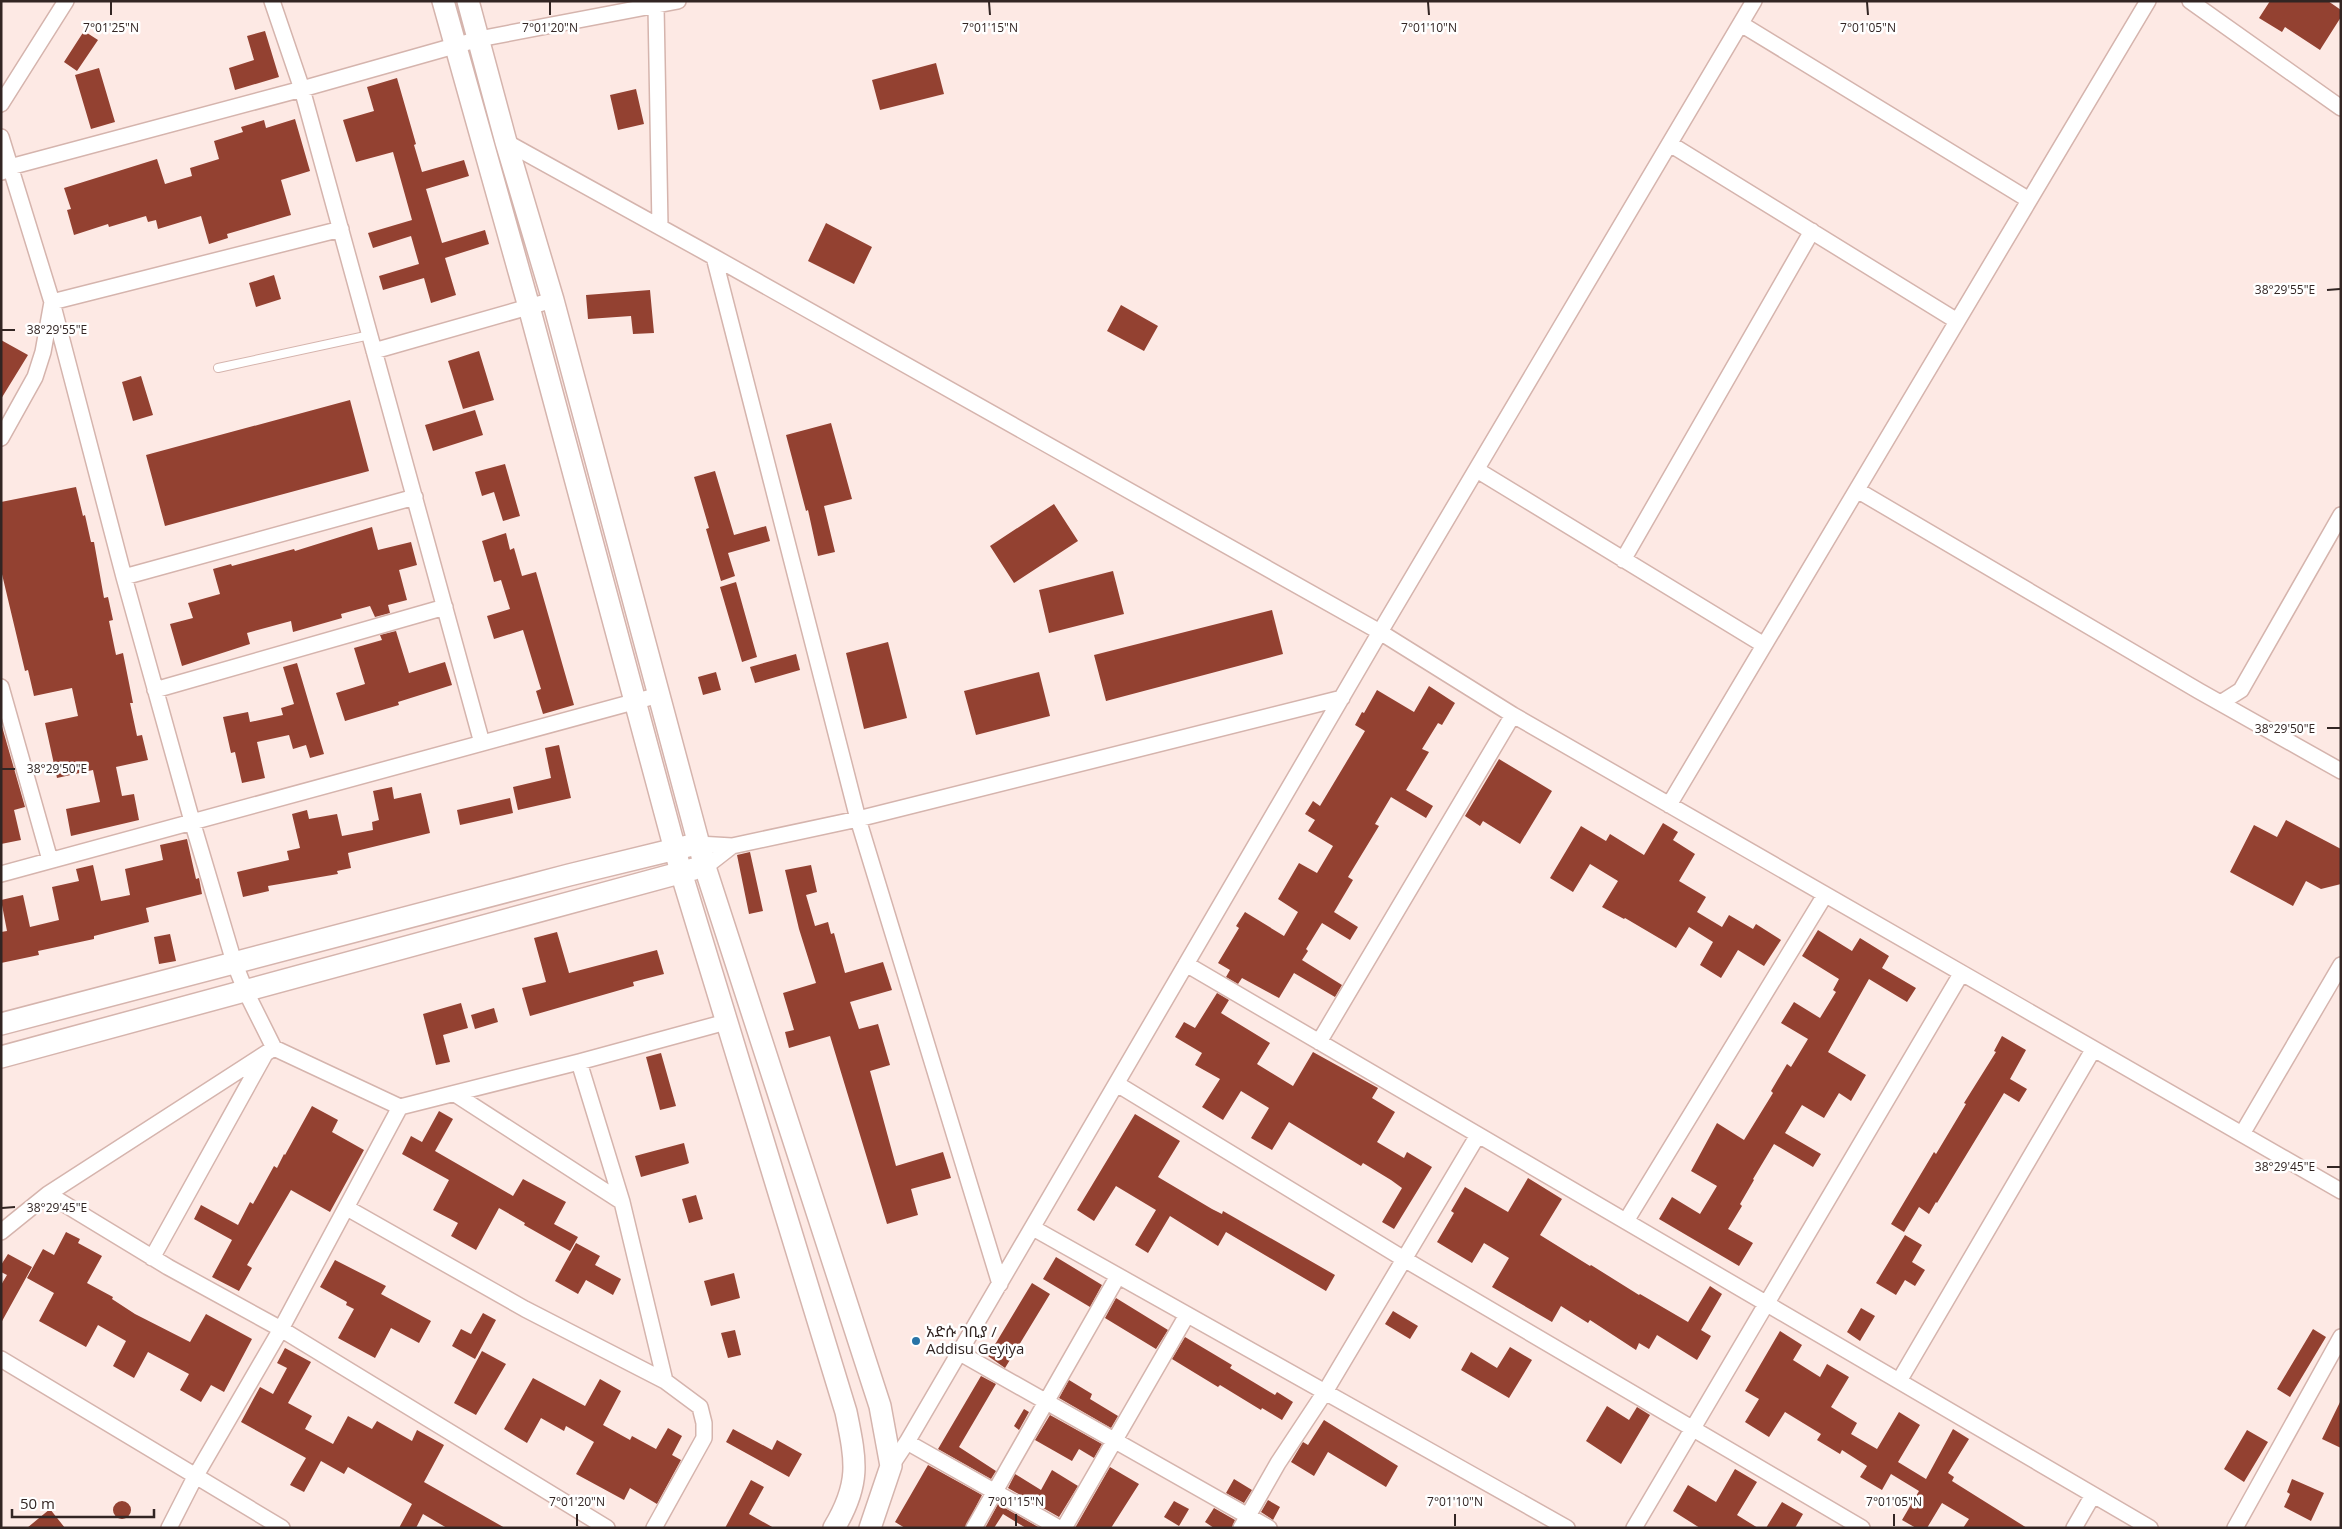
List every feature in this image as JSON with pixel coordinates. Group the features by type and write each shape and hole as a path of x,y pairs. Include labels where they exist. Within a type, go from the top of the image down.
{"main road":[{"path":"443,1 529,307 681,872 846,1412 856,1456 853,1482 843,1512 834,1528"},
{"path":"468,1 506,142 553,300 660,695 698,844 880,1406 891,1466 876,1526"},
{"path":"1,1024 569,875 698,844"},
{"path":"1,1056 246,992 705,867"}],"street":[{"path":"1,104 66,1"},
{"path":"272,1 302,89 482,743"},
{"path":"6,170 479,39 678,1"},
{"path":"891,1466 960,1353 1380,632 1754,1"},
{"path":"1669,805 2148,1"},
{"path":"2190,1 2341,108"},
{"path":"656,6 660,227"},
{"path":"1741,24 2029,200"},
{"path":"1,137 6,170 52,302 124,577 192,821 234,962 270,1051 400,1107 579,1062 726,1022"},
{"path":"506,142 1380,632 1513,715 2341,1191"},
{"path":"1670,144 1957,321"},
{"path":"52,302 341,229"},
{"path":"1624,560 1812,232"},
{"path":"714,257 858,819 1000,1284"},
{"path":"374,351 553,300"},
{"path":"1,438 35,377 43,352 52,302"},
{"path":"1476,470 1764,645"},
{"path":"1856,490 2198,690 2341,771"},
{"path":"124,577 414,497"},
{"path":"2222,702 2241,690 2341,515"},
{"path":"155,690 445,606"},
{"path":"1,687 50,860"},
{"path":"1,874 660,695"},
{"path":"698,844 732,846 858,819 1342,698"},
{"path":"1319,1042 1513,715"},
{"path":"705,867 732,846"},
{"path":"1626,1221 1825,895"},
{"path":"1186,964 2150,1528"},
{"path":"2242,1134 2341,964"},
{"path":"1634,1528 1691,1428 1961,974"},
{"path":"1899,1381 2093,1050"},
{"path":"1,1232 48,1194 270,1051"},
{"path":"152,1258 270,1051"},
{"path":"579,1062 622,1202 665,1382"},
{"path":"1117,1084 1404,1259 1862,1528"},
{"path":"455,1094 622,1202"},
{"path":"169,1528 195,1477 281,1329 400,1107"},
{"path":"1244,1522 1278,1463 1325,1392 1478,1135"},
{"path":"48,1194 152,1258 281,1329 607,1528"},
{"path":"347,1208 525,1309 665,1382 700,1407 704,1423 704,1438 654,1528"},
{"path":"1033,1228 1567,1528"},
{"path":"974,1528 1118,1276"},
{"path":"1064,1528 1188,1315"},
{"path":"2235,1528 2341,1337"},
{"path":"960,1353 1114,1440 1244,1522 1270,1528"},
{"path":"1,1359 282,1528"},
{"path":"907,1442 1059,1528"},
{"path":"2074,1528 2093,1495"}],"lane":[{"path":"218,368 370,335"}],"building":[{"path":"2270,1 2328,1 2341,10 2341,17 2320,50 2285,27 2282,32 2259,18"},
{"path":"84,31 98,40 77,71 64,62"},
{"path":"265,31 279,77 235,90 229,68 254,60 247,36"},
{"path":"936,63 944,94 880,110 872,80"},
{"path":"99,68 115,122 91,129 75,75"},
{"path":"397,78 422,172 464,160 469,176 426,189 442,243 485,230 489,244 445,258 456,295 431,303 424,278 383,290 379,276 419,264 411,236 373,248 368,233 412,220 393,152 356,162 343,120 374,111 367,87"},
{"path":"636,89 644,124 618,130 610,95"},
{"path":"295,119 310,171 281,180 291,215 227,234 228,238 209,244 201,216 158,229 156,220 148,222 146,216 109,227 108,224 74,235 67,210 71,209 64,188 157,159 165,184 192,176 190,168 219,159 214,141 243,132 241,127 264,120 266,128"},
{"path":"826,223 872,247 854,284 808,261"},
{"path":"274,275 281,299 256,307 249,283"},
{"path":"650,290 654,333 633,334 631,316 588,319 586,295"},
{"path":"1121,305 1158,326 1144,351 1107,331"},
{"path":"1,340 28,355 1,399"},
{"path":"479,351 494,400 463,409 448,361"},
{"path":"141,376 153,415 133,421 122,382"},
{"path":"350,400 369,471 165,526 146,455"},
{"path":"475,410 483,435 433,451 425,425"},
{"path":"831,423 852,499 824,506 835,552 818,556 808,510 806,511 786,435"},
{"path":"505,464 520,516 503,521 494,492 482,496 475,472"},
{"path":"715,471 734,535 766,526 770,541 728,553 735,576 721,581 706,529 709,528 694,477"},
{"path":"76,487 91,542 94,542 104,598 108,597 113,620 109,621 116,655 123,653 133,703 130,703 137,736 142,735 148,760 116,767 122,796 134,794 139,820 71,836 66,809 100,802 93,770 57,778 45,723 78,716 72,688 34,696 28,670 25,671 1,570 1,502"},
{"path":"1054,504 1078,541 1014,583 990,546"},
{"path":"372,527 378,550 411,542 417,565 399,570 407,600 388,605 390,613 375,617 370,606 341,614 342,618 293,632 291,621 247,633 250,644 182,666 170,624 193,618 188,603 220,594 213,569 231,564 232,566 294,549 295,551"},
{"path":"506,533 510,550 514,548 522,576 536,572 574,705 543,714 536,691 541,689 523,630 494,639 487,616 510,609 501,580 494,582 482,541"},
{"path":"1113,571 1124,614 1049,633 1039,590"},
{"path":"736,582 757,657 742,662 720,587"},
{"path":"1272,610 1283,654 1106,701 1094,655"},
{"path":"396,631 409,673 445,662 452,685 398,702 399,705 345,721 336,693 365,684 354,648 382,640 380,635"},
{"path":"888,642 907,718 864,729 846,653"},
{"path":"796,654 800,670 755,683 750,667"},
{"path":"297,663 324,754 310,758 306,745 293,749 289,735 257,742 265,778 242,783 235,752 231,753 223,717 248,712 250,722 283,715 281,708 294,704 283,667"},
{"path":"716,672 721,690 703,695 698,677"},
{"path":"1039,672 1050,716 976,735 964,691"},
{"path":"1429,686 1455,703 1442,725 1438,723 1422,749 1429,752 1406,790 1433,806 1426,818 1391,797 1375,824 1379,826 1348,877 1353,880 1334,912 1358,927 1350,940 1322,923 1306,949 1308,951 1302,960 1342,985 1335,997 1294,973 1279,998 1242,978 1238,984 1226,977 1230,970 1218,963 1239,928 1236,926 1245,912 1284,936 1298,912 1278,899 1299,863 1317,873 1333,846 1308,831 1315,820 1305,814 1313,801 1320,806 1365,731 1355,725 1377,690 1414,712"},
{"path":"1,723 25,807 14,810 21,840 1,844"},
{"path":"559,745 571,798 518,810 513,787 551,778 545,748"},
{"path":"1499,759 1552,791 1520,844 1483,821 1480,826 1465,816"},
{"path":"392,787 394,799 421,793 430,833 348,853 351,868 337,871 338,874 268,886 269,891 243,897 237,872 289,860 287,851 300,848 292,814 307,810 309,819 337,814 342,836 373,830 372,822 379,820 373,791"},
{"path":"510,798 513,813 460,825 457,810"},
{"path":"2286,820 2341,849 2341,884 2321,889 2306,881 2293,906 2230,872 2254,825 2277,837"},
{"path":"1663,823 1678,832 1673,840 1695,854 1679,881 1706,897 1697,912 1722,927 1729,915 1753,929 1756,924 1781,940 1764,966 1738,950 1721,978 1700,965 1713,942 1689,927 1676,948 1625,918 1602,907 1618,881 1590,864 1573,892 1550,878 1581,826 1606,841 1610,834 1644,855"},
{"path":"187,839 196,879 199,878 202,894 146,908 149,922 94,936 94,939 38,951 39,955 1,963 1,932 7,931 1,900 23,895 30,927 59,920 52,887 79,881 76,869 93,865 101,901 130,895 125,869 163,860 160,845"},
{"path":"750,852 763,911 749,914 737,855"},
{"path":"811,865 817,892 806,895 815,926 828,922 831,934 834,933 845,973 883,962 892,990 850,1002 859,1029 878,1024 890,1065 870,1071 896,1166 943,1152 951,1178 911,1189 918,1215 887,1224 830,1036 789,1048 785,1032 794,1030 783,993 816,983 799,929 785,870"},
{"path":"1818,930 1852,951 1860,938 1889,956 1882,968 1916,988 1907,1002 1869,979 1828,1052 1866,1075 1851,1101 1839,1093 1824,1118 1802,1105 1785,1133 1821,1154 1813,1167 1774,1144 1753,1179 1740,1204 1742,1206 1728,1229 1753,1243 1739,1266 1659,1219 1672,1197 1700,1214 1717,1186 1691,1171 1717,1123 1744,1140 1773,1093 1771,1091 1787,1064 1791,1067 1808,1039 1781,1023 1794,1002 1820,1018 1836,992 1833,990 1839,979 1802,956"},
{"path":"557,932 569,973 657,950 664,974 633,982 634,986 530,1016 522,988 546,982 534,938"},
{"path":"170,934 176,961 159,964 154,937"},
{"path":"1217,993 1229,1000 1221,1013 1270,1043 1257,1064 1293,1086 1313,1052 1378,1088 1372,1098 1395,1112 1377,1142 1404,1158 1407,1152 1432,1167 1394,1229 1382,1222 1402,1188 1391,1180 1363,1163 1361,1166 1289,1122 1272,1150 1251,1138 1269,1108 1241,1091 1223,1120 1202,1107 1220,1079 1195,1065 1202,1053 1175,1037 1184,1022 1195,1028"},
{"path":"461,1003 468,1028 443,1035 450,1062 436,1065 423,1014"},
{"path":"494,1008 498,1022 475,1029 471,1015"},
{"path":"2002,1036 2026,1050 2010,1079 2027,1089 2019,1102 2004,1093 1937,1203 1929,1214 1919,1207 1904,1232 1891,1224 1934,1152 1936,1154 1966,1104 1964,1103 1996,1052 1994,1051"},
{"path":"661,1053 676,1106 660,1110 646,1057"},
{"path":"312,1106 338,1120 332,1132 364,1150 330,1212 291,1190 247,1265 252,1268 239,1291 212,1277 232,1240 194,1219 201,1205 238,1225 250,1202 253,1204 274,1166 277,1168"},
{"path":"439,1111 453,1119 435,1151 513,1196 523,1179 566,1202 554,1224 578,1237 570,1251 524,1225 525,1223 499,1208 476,1250 451,1236 458,1223 433,1210 449,1180 402,1154 411,1136 422,1142"},
{"path":"1135,1114 1180,1141 1158,1177 1212,1209 1222,1214 1223,1211 1335,1275 1326,1291 1226,1232 1218,1246 1170,1216 1148,1253 1135,1245 1156,1210 1116,1186 1094,1221 1077,1210"},
{"path":"684,1143 689,1163 641,1177 635,1156"},
{"path":"1528,1178 1562,1199 1540,1235 1590,1266 1688,1322 1710,1286 1722,1294 1701,1330 1711,1336 1697,1360 1657,1335 1649,1349 1639,1343 1636,1350 1590,1320 1588,1323 1561,1306 1552,1322 1492,1287 1509,1258 1484,1243 1472,1263 1437,1242 1454,1213 1451,1211 1465,1187 1508,1212"},
{"path":"696,1195 703,1219 689,1223 682,1199"},
{"path":"66,1232 80,1239 78,1243 102,1256 87,1283 113,1297 112,1299 135,1314 190,1342 206,1314 252,1339 224,1392 211,1385 201,1402 180,1390 189,1374 148,1352 134,1378 113,1366 126,1341 98,1325 86,1347 39,1321 54,1293 27,1278 43,1249 54,1255"},
{"path":"1905,1235 1922,1245 1912,1262 1925,1270 1915,1286 1905,1280 1896,1295 1876,1283"},
{"path":"576,1243 600,1256 595,1265 621,1279 613,1295 586,1280 578,1294 555,1281"},
{"path":"8,1254 32,1267 1,1323 1,1285 7,1275 1,1272 1,1265"},
{"path":"1056,1257 1102,1285 1090,1307 1043,1279"},
{"path":"335,1260 386,1286 381,1294 431,1321 419,1343 391,1328 375,1358 338,1338 354,1309 346,1305 347,1302 320,1287"},
{"path":"734,1273 740,1298 711,1306 704,1281"},
{"path":"1032,1283 1050,1294 1005,1368 988,1356"},
{"path":"1116,1298 1168,1330 1156,1349 1105,1318"},
{"path":"1861,1308 1875,1316 1860,1341 1847,1332"},
{"path":"1393,1311 1418,1326 1410,1339 1385,1324"},
{"path":"483,1313 496,1320 475,1359 452,1346 461,1329 471,1334"},
{"path":"2313,1329 2326,1337 2290,1397 2277,1389"},
{"path":"735,1330 741,1355 728,1358 721,1333"},
{"path":"1780,1331 1802,1345 1793,1360 1820,1377 1827,1364 1849,1377 1831,1407 1857,1423 1851,1434 1877,1449 1899,1412 1920,1425 1898,1462 1926,1479 1953,1429 1969,1439 1948,1473 1954,1477 1952,1481 2027,1528 1963,1528 1969,1519 1942,1503 1927,1528 1916,1528 1902,1520 1919,1491 1891,1474 1882,1490 1860,1477 1867,1466 1842,1450 1840,1454 1817,1440 1821,1434 1785,1412 1769,1437 1745,1422 1759,1399 1745,1391"},
{"path":"1185,1337 1232,1365 1230,1368 1275,1395 1277,1392 1293,1402 1282,1420 1262,1408 1261,1410 1220,1385 1218,1387 1172,1359"},
{"path":"1510,1347 1532,1360 1509,1398 1461,1370 1471,1352 1497,1368"},
{"path":"285,1348 311,1362 288,1403 312,1416 305,1429 333,1444 348,1416 372,1429 377,1421 412,1441 417,1430 444,1445 424,1482 505,1528 447,1528 423,1514 416,1528 399,1528 412,1504 348,1467 344,1474 321,1461 304,1492 290,1485 306,1458 241,1422 260,1387 273,1394 287,1368 277,1363"},
{"path":"482,1351 506,1364 476,1415 454,1403"},
{"path":"981,1376 996,1384 959,1447 996,1471 991,1479 938,1449"},
{"path":"533,1378 585,1406 600,1379 621,1391 603,1425 630,1440 632,1436 656,1449 668,1428 682,1436 672,1455 681,1460 657,1504 630,1488 624,1500 576,1474 594,1442 566,1426 564,1431 541,1418 527,1443 504,1429"},
{"path":"1069,1380 1092,1394 1090,1399 1118,1416 1111,1428 1059,1398"},
{"path":"2341,1400 2341,1448 2322,1439"},
{"path":"1607,1406 1629,1420 1637,1407 1650,1415 1621,1464 1586,1441"},
{"path":"1024,1409 1029,1412 1019,1430 1014,1426"},
{"path":"1050,1415 1102,1444 1094,1458 1079,1449 1072,1461 1035,1440"},
{"path":"1324,1420 1398,1466 1386,1487 1328,1452 1314,1476 1291,1462 1303,1442 1308,1445"},
{"path":"733,1429 772,1450 777,1440 802,1454 789,1477 726,1442"},
{"path":"2247,1430 2268,1442 2244,1482 2224,1469"},
{"path":"928,1465 982,1495 965,1528 905,1528 895,1522"},
{"path":"1110,1467 1139,1484 1111,1528 1075,1528"},
{"path":"1735,1469 1757,1482 1737,1515 1758,1528 1700,1528 1673,1511 1688,1485 1716,1502"},
{"path":"1052,1470 1078,1486 1059,1517 1008,1488 1015,1474 1041,1490"},
{"path":"1234,1479 1252,1490 1244,1503 1226,1493"},
{"path":"2292,1479 2324,1493 2311,1521 2284,1507 2290,1494 2287,1492"},
{"path":"751,1480 764,1487 749,1514 774,1528 725,1528"},
{"path":"1268,1500 1280,1507 1273,1520 1261,1512"},
{"path":"118,1501 126,1501 131,1506 129,1517 118,1519 113,1514 113,1506"},
{"path":"1174,1501 1189,1509 1179,1526 1164,1517"},
{"path":"1782,1502 1803,1514 1795,1528 1766,1528"},
{"path":"998,1504 1040,1528 1026,1528 1003,1514 994,1528 985,1528"},
{"path":"1214,1508 1235,1520 1232,1528 1214,1528 1205,1522"},
{"path":"50,1509 65,1528 27,1528"}],"place":[{"name":"አድሱ ገቢያ / Addisu Geyiya","path":"916,1341"}]}
